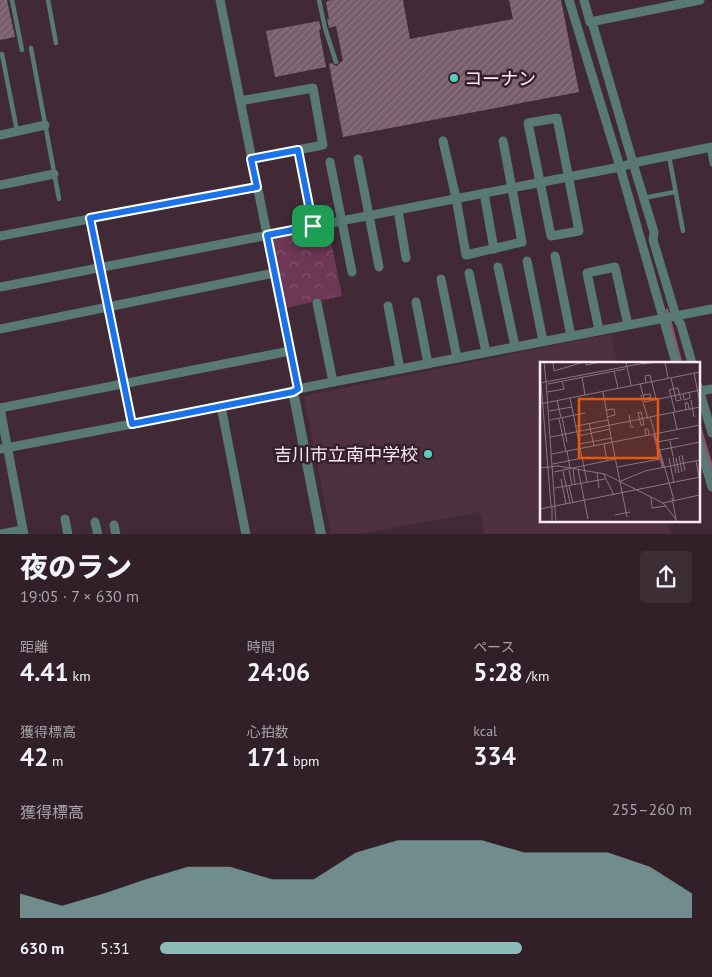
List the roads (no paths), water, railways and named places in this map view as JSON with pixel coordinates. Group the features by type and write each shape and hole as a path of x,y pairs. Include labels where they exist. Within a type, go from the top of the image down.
{"street":[{"path":"220,0 290,351 322,534"},
{"path":"569,0 626,165 643,198 654,232 653,240 670,317 676,362"},
{"path":"584,0 590,22 592,22 626,165 670,317 681,325 692,362"},
{"path":"592,22 687,1 700,0"},
{"path":"240,101 313,88 323,145 251,159"},
{"path":"557,118 578,231 551,236 539,182 528,122 557,118"},
{"path":"0,135 45,126"},
{"path":"443,141 466,255 522,242 503,140"},
{"path":"0,287 512,188 710,147"},
{"path":"298,150 313,226"},
{"path":"358,159 379,267"},
{"path":"330,162 352,272"},
{"path":"0,185 54,174"},
{"path":"0,236 257,187"},
{"path":"484,193 494,249"},
{"path":"398,210 406,258"},
{"path":"90,218 132,424"},
{"path":"555,256 571,336"},
{"path":"527,261 543,341"},
{"path":"599,330 587,273 615,266 628,325"},
{"path":"498,267 515,346"},
{"path":"0,329 274,273"},
{"path":"469,273 486,352"},
{"path":"441,279 457,358"},
{"path":"416,302 428,364"},
{"path":"317,303 333,382"},
{"path":"388,306 400,369"},
{"path":"4,449 515,346 712,309"},
{"path":"0,534 23,532 4,449 0,408 290,351"},
{"path":"700,391 712,433"},
{"path":"221,406 246,534"},
{"path":"700,445 709,468 712,487"},
{"path":"64,519 68,534"},
{"path":"95,522 98,534"}],"lane":[{"path":"12,0 22,50"},
{"path":"48,0 56,43"},
{"path":"319,0 325,28 336,62"},
{"path":"31,48 59,199"},
{"path":"2,54 18,131"},
{"path":"710,147 712,164"},
{"path":"669,156 683,231"},
{"path":"643,198 675,192"}],"waterway":[{"path":"667,310 681,362"},
{"path":"700,428 712,468"}],"place":[{"name":"コーナン","path":"454,78"},
{"name":"吉川市立南中学校","path":"428,454"}]}
